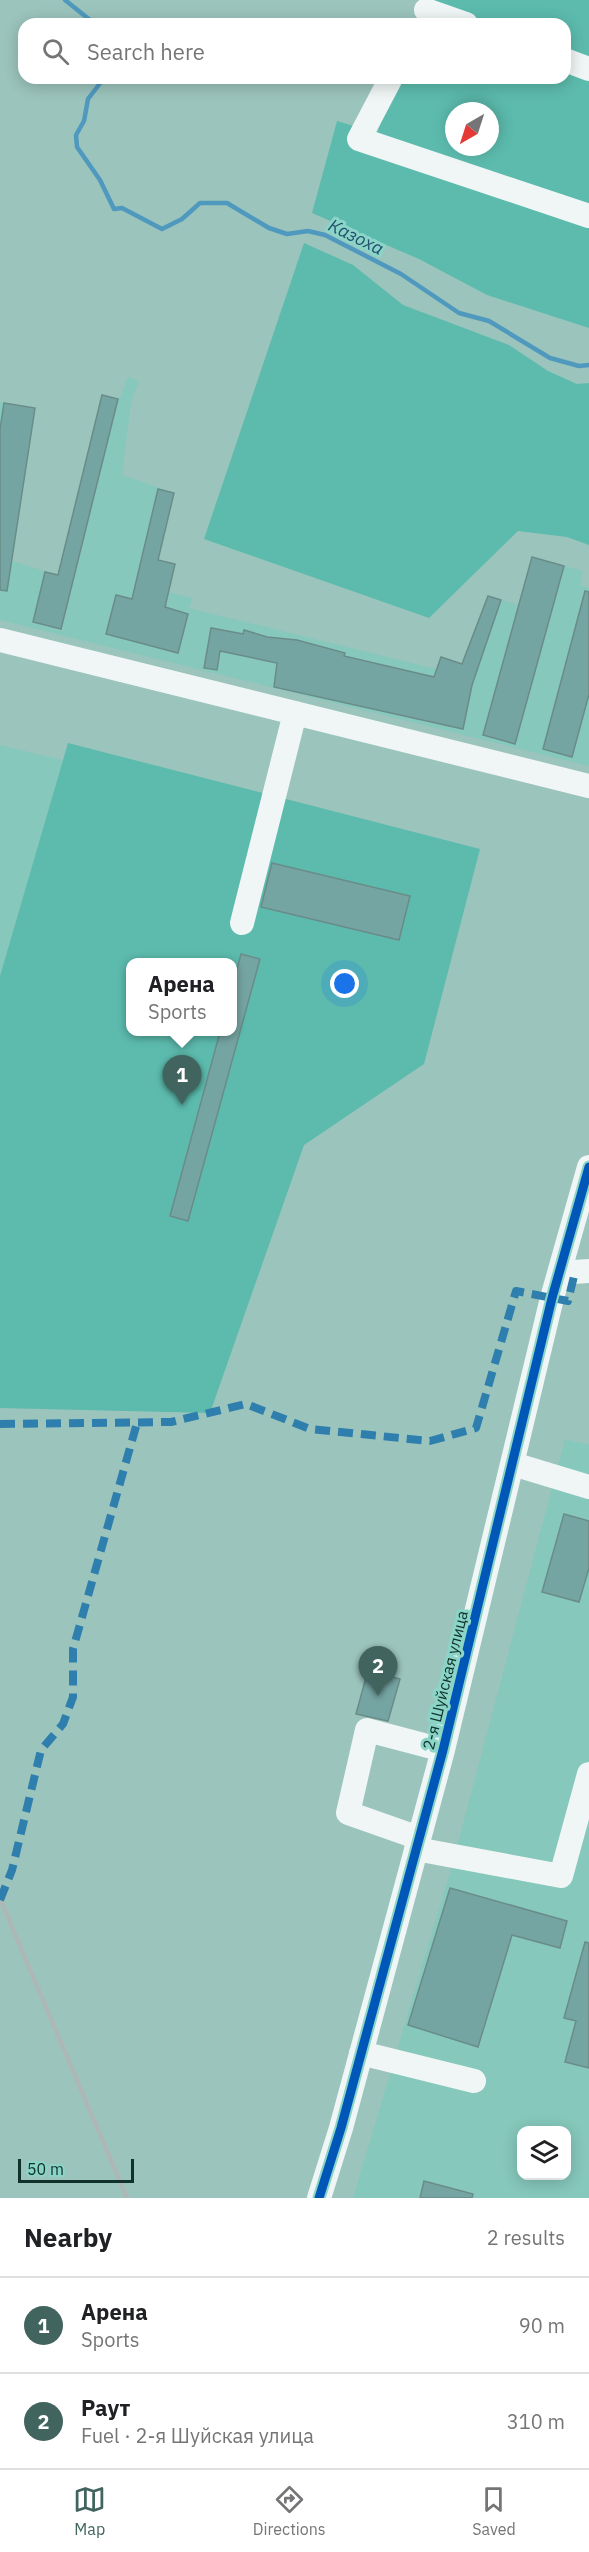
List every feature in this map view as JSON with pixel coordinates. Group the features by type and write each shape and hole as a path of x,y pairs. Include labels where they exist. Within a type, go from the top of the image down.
{"street":[{"path":"422,11 446,18"},
{"path":"571,62 589,69"},
{"path":"388,84 359,139 589,216"},
{"path":"0,640 589,786"},
{"path":"242,923 295,713"},
{"name":"2-я Шуйская улица","path":"320,2198 362,2053 443,1750 559,1273 589,1167"},
{"path":"559,1273 589,1270"},
{"path":"513,1464 589,1486"},
{"path":"443,1750 367,1730 348,1813 418,1843 561,1876 589,1774"},
{"path":"362,2053 474,2081"}],"shaded area":[{"path":"423,0 589,0 589,328 487,295 419,259 312,213 337,121 377,133 394,84 571,84 571,18 417,18"},
{"path":"304,243 353,265 403,305 509,345 548,371 577,384 589,383 589,545 567,537 518,531 429,618 204,539"},
{"path":"128,377 139,381 131,402 122,475 174,493 158,560 168,592 192,598 189,608 436,669 441,657 463,664 488,596 519,605 532,557 583,571 580,585 589,588 589,766 0,620 0,402 35,408 12,561 58,575 102,395 120,398"},
{"path":"68,743 480,849 424,1064 304,1145 210,1413 0,1408 0,976"},
{"path":"0,745 63,760 0,976"},
{"path":"565,1439 589,1445 589,2198 353,2198 451,1869"}],"building":[{"path":"102,395 118,399 61,629 33,622 45,572 58,575"},
{"path":"4,403 35,408 7,591 0,590 0,429"},
{"path":"158,489 174,493 158,560 175,564 165,607 188,614 178,653 106,634 116,595 132,599"},
{"path":"532,557 564,566 515,744 483,735"},
{"path":"585,591 589,592 589,694 572,757 543,749"},
{"path":"488,596 501,600 472,685 463,729 274,687 277,663 220,651 217,670 204,668 211,628 243,634 244,630 267,637 297,640 345,653 344,656 434,677 441,657 462,664"},
{"path":"272,863 410,896 399,940 261,907"},
{"path":"241,954 260,959 188,1221 170,1216 219,1036 237,1036 237,969"},
{"path":"564,1514 589,1521 589,1568 579,1602 542,1592"},
{"path":"368,1670 400,1679 388,1721 356,1714"},
{"path":"450,1888 567,1921 560,1948 512,1935 478,2047 408,2025"},
{"path":"585,1942 589,1943 589,2068 565,2062 576,2021 564,2018"},
{"path":"424,2181 473,2194 472,2198 420,2198"}],"waterway":[{"name":"Казоха","path":"65,0 88,18"},
{"name":"Казоха","path":"99,84 88,99 84,121 76,135 77,147 100,180 114,209 122,208 162,229 182,219 200,203 227,203 269,228 287,234 308,231 325,235 401,274 459,313 489,321 550,358 579,366 589,365"}],"railway":[{"path":"0,1899 127,2198"}],"marked path":[{"path":"0,1424 171,1422 246,1404 310,1429 430,1441 476,1428 516,1291 568,1301 575,1272"},
{"path":"0,1900 12,1870 41,1750 63,1724 73,1697 73,1649 137,1423"}],"cycle path":[{"path":"319,2198 341,2128 443,1750 552,1298 589,1167"}],"place":[{"name":"Арена","path":"182,1105"},
{"name":"Раут","path":"378,1696"}]}
